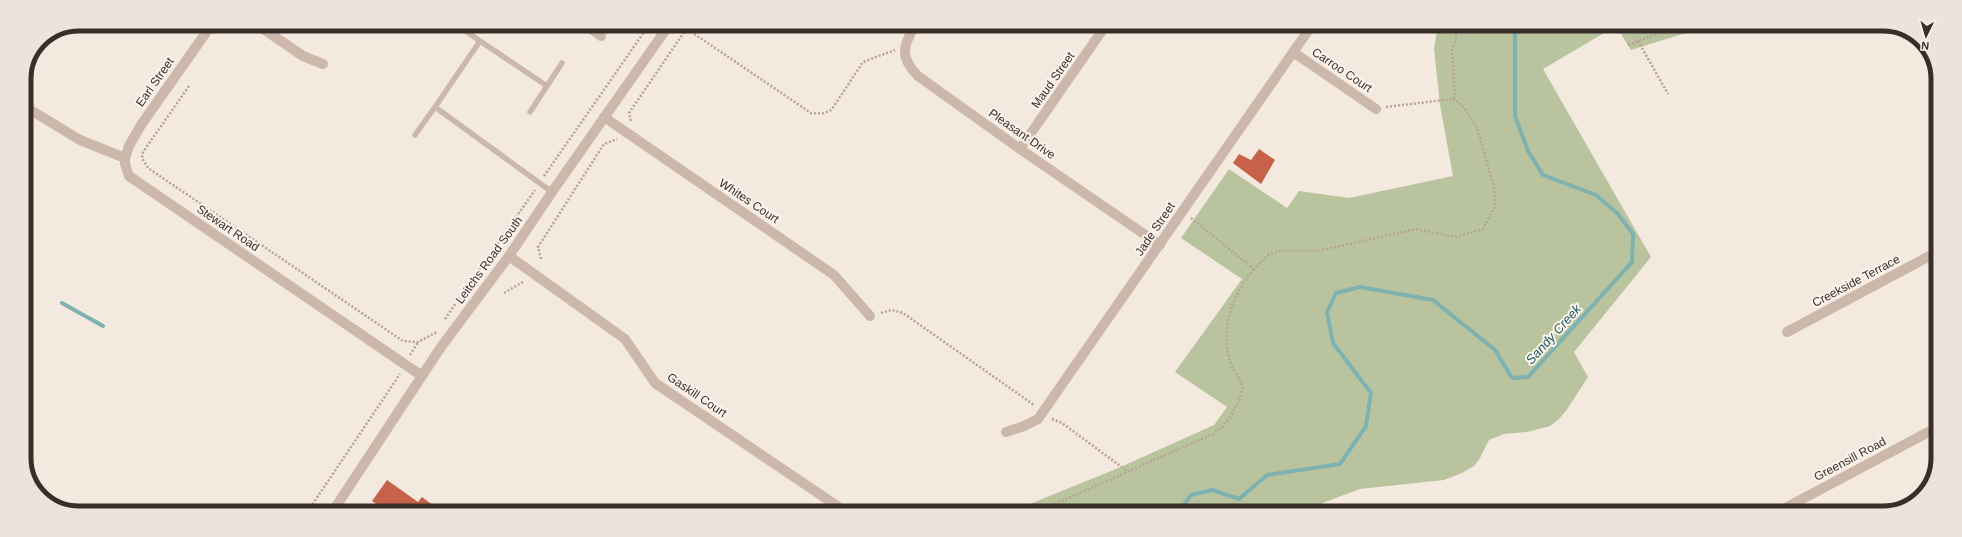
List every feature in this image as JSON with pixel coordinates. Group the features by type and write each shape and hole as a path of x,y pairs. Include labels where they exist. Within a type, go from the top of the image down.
{"street":[{"name":"Earl Street","path":"125,158 141,125 207,31"},
{"path":"266,31 303,56 323,64"},
{"path":"595,31 601,36"},
{"name":"Leitchs Road South","path":"336,506 422,376 510,256 552,192 665,31"},
{"path":"904,47 912,31"},
{"name":"Maud Street","path":"1020,149 1102,31"},
{"name":"Jade Street","path":"1006,432 1024,426 1038,419 1308,31"},
{"name":"Pleasant Drive","path":"904,47 905,60 918,76 1020,149 1160,245"},
{"name":"Carroo Court","path":"1293,52 1376,109"},
{"path":"31,110 80,140 125,158"},
{"name":"Whites Court","path":"604,118 834,275 870,316"},
{"name":"Stewart Road","path":"125,158 126,170 129,176 422,376"},
{"name":"Creekside Terrace","path":"1787,332 1931,255"},
{"name":"Gaskill Court","path":"510,256 624,339 655,383 837,506"},
{"name":"Greensill Road","path":"1789,506 1931,431"}],"lane":[{"path":"466,31 547,86"},
{"path":"415,135 480,41"},
{"path":"530,112 562,64"},
{"path":"434,107 552,192"}],"path":[{"path":"445,320 645,31"},
{"path":"631,122 630,112 685,31"},
{"path":"691,31 811,113 819,114 828,112 832,109 863,62 904,47"},
{"path":"1453,99 1455,95 1452,51 1456,40 1456,31"},
{"path":"1628,45 1672,31"},
{"path":"1638,41 1668,94"},
{"path":"189,86 143,152 144,164 403,341 418,342 436,333 440,326"},
{"path":"1049,506 1213,434 1223,428 1243,388 1229,359 1227,324 1232,306 1241,285 1268,255 1281,251 1318,252 1416,229 1456,237 1483,229 1495,206 1494,186 1477,128 1462,106 1453,99 1376,109"},
{"path":"541,258 538,247 604,144 622,137"},
{"path":"1183,211 1254,269"},
{"path":"504,293 523,282"},
{"path":"870,316 891,310 904,313 1037,408"},
{"path":"311,506 399,376 404,364 418,342"},
{"path":"1050,418 1062,422 1127,471"}],"green space":[{"path":"1437,31 1608,31 1543,69 1651,257 1574,352 1588,377 1566,411 1559,419 1550,426 1527,432 1504,434 1489,440 1474,466 1462,473 1444,480 1360,489 1314,506 1025,506 1116,469 1214,425 1227,407 1175,372 1242,279 1181,238 1229,169 1287,208 1299,191 1349,198 1453,176 1440,105 1434,49"},
{"path":"1619,31 1692,31 1631,50"}],"building":[{"path":"1259,149 1275,160 1261,184 1233,163 1239,154 1251,160"},
{"path":"387,480 418,502 422,497 434,506 379,506 372,501"}],"waterway":[{"name":"Sandy Creek","path":"1183,506 1191,495 1212,490 1239,499 1267,475 1340,464 1366,426 1371,393 1333,343 1327,312 1336,293 1360,287 1433,300 1495,350 1512,378 1528,377 1632,262 1633,234 1618,214 1596,195 1543,175 1528,151 1515,116 1515,31"},
{"path":"62,303 103,326"}]}
